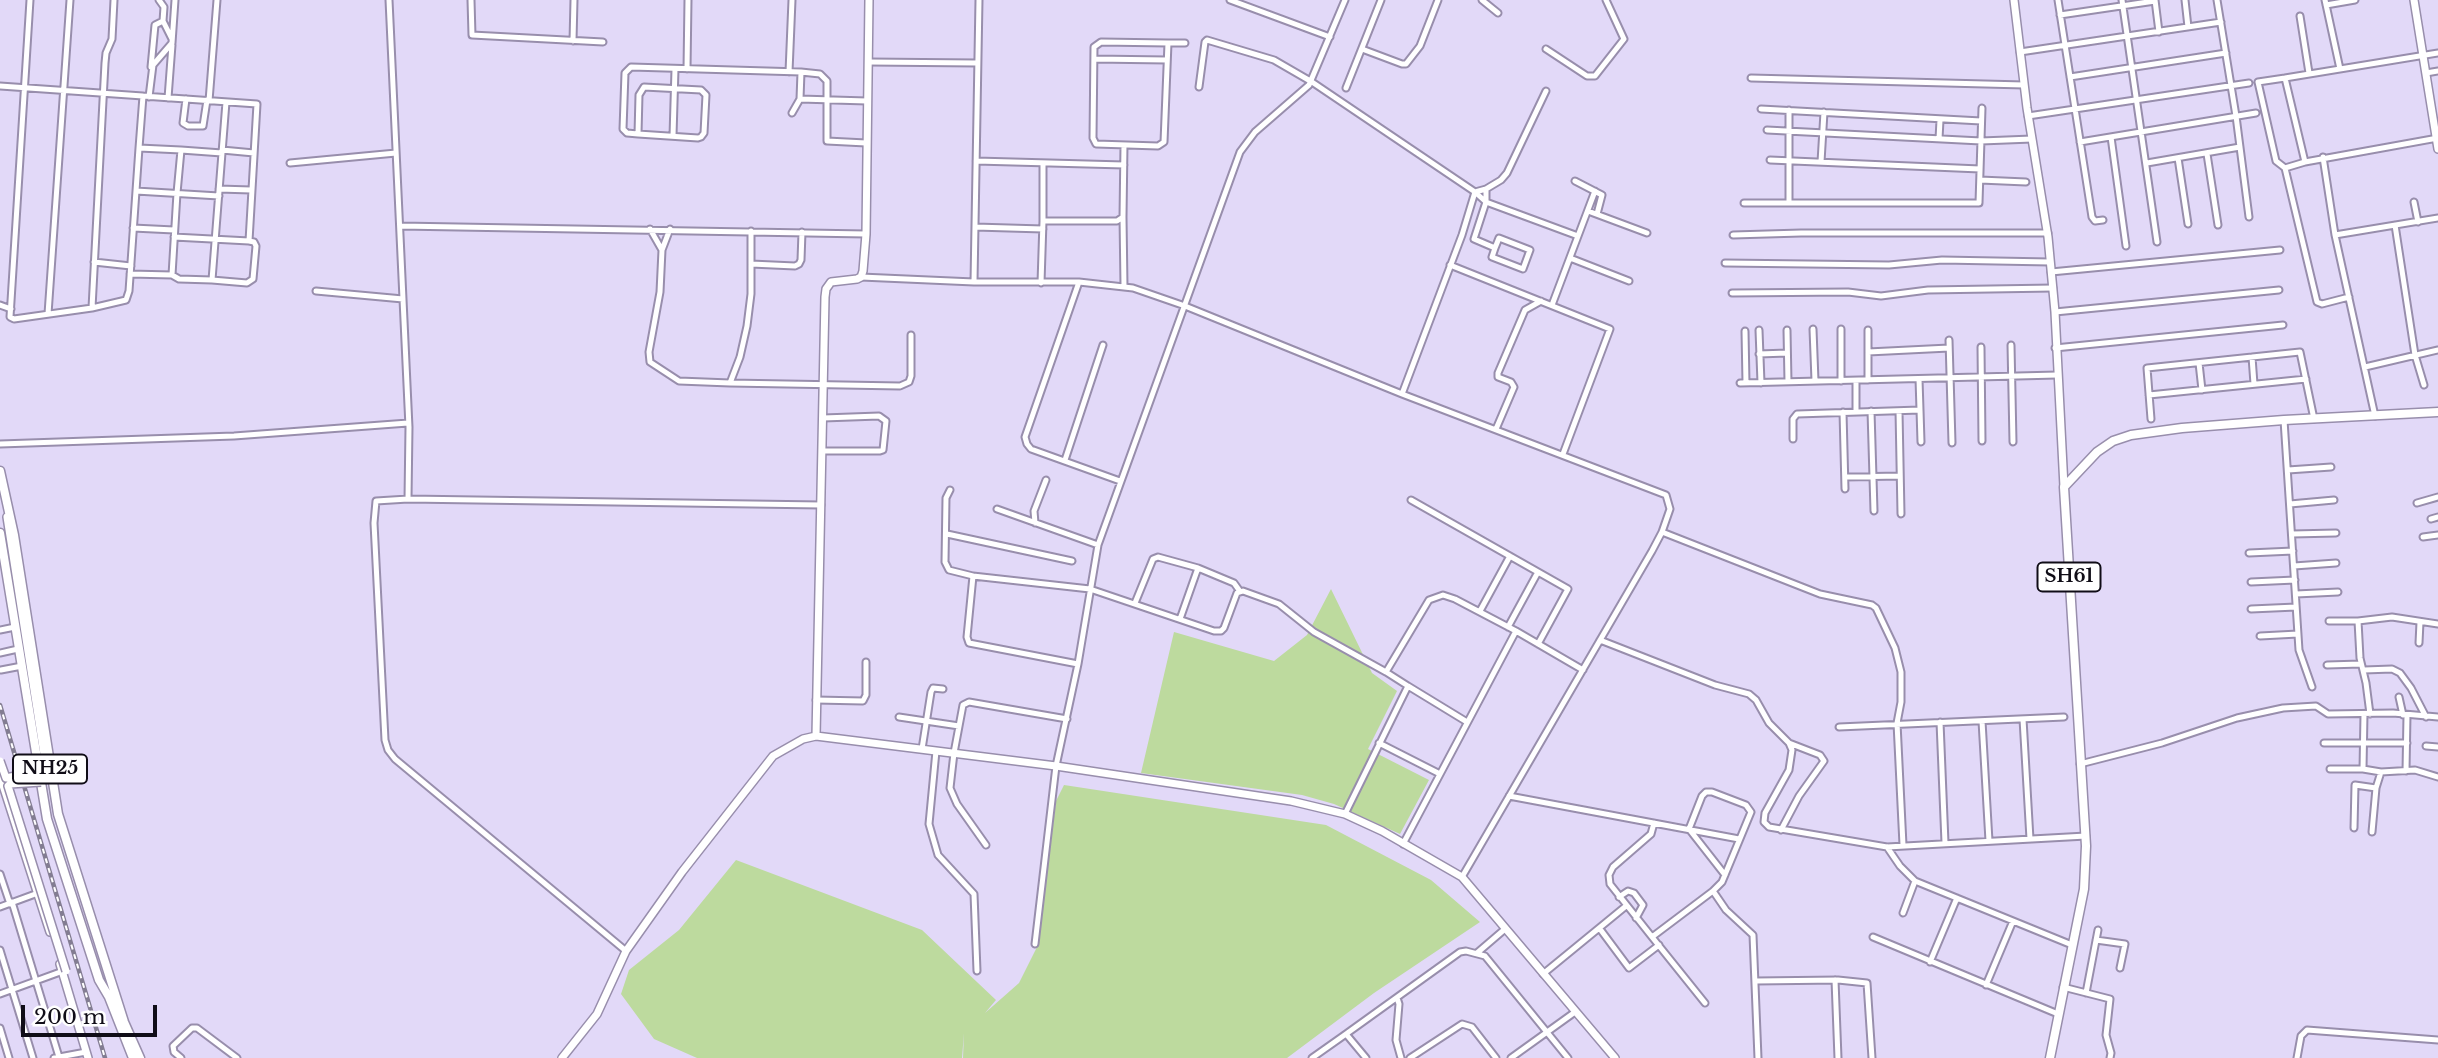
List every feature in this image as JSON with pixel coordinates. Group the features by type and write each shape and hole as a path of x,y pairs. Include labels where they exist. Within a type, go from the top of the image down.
{"main road":[{"path":"2064,487 2097,452 2119,438 2170,429 2438,412"},
{"name":"NH25","path":"0,471 8,503 58,814 107,984 133,1058"},
{"name":"SH61","path":"2050,1058 2084,889 2086,836 2064,487"},
{"name":"NH25","path":"0,534 47,819 87,944 140,1058"}],"street":[{"path":"30,0 10,317 14,319 92,308 126,300 139,148 153,33 155,25 163,21"},
{"path":"48,314 70,0"},
{"path":"92,308 106,53 112,39 114,0"},
{"path":"159,0 164,7 163,21 172,41"},
{"path":"168,98 175,0"},
{"path":"186,99 183,123 188,126 203,126 208,101 217,0"},
{"path":"389,0 408,424 408,499"},
{"path":"471,0 472,35 603,42"},
{"path":"573,41 574,0"},
{"path":"687,69 688,0"},
{"path":"789,72 792,0"},
{"path":"861,277 866,234 869,0"},
{"path":"974,282 979,0"},
{"path":"1230,0 1330,37"},
{"path":"1035,944 1056,766 1078,664 1098,545 1240,152 1255,132 1312,82 1345,0"},
{"path":"1346,88 1381,0"},
{"path":"1362,48 1406,64 1420,47 1438,0"},
{"path":"1482,0 1498,13"},
{"path":"1546,49 1587,76 1595,76 1624,39 1606,0"},
{"path":"2014,0 2028,116 2048,233 2064,487"},
{"path":"2058,0 2092,217 2095,221 2103,220"},
{"path":"2091,0 2093,10"},
{"path":"2060,15 2123,2 2155,0 2159,32"},
{"path":"2185,0 2189,27"},
{"path":"2217,0 2249,217"},
{"path":"2340,69 2326,2 2355,0"},
{"path":"2414,0 2438,149"},
{"path":"2123,2 2157,242"},
{"path":"2300,16 2309,73"},
{"path":"2020,52 2221,22"},
{"path":"1199,87 1205,42 1210,39 1274,60 1312,82 1486,202 1578,236"},
{"path":"150,70 172,41"},
{"path":"1168,43 1164,142 1158,146 1100,145 1093,142 1094,47 1101,42 1185,43"},
{"path":"2070,77 2226,53"},
{"path":"2349,297 2322,304 2317,302 2286,168 2276,161 2258,82 2438,53"},
{"path":"1094,59 1167,60"},
{"path":"869,62 978,63"},
{"path":"638,134 640,90 644,87 701,90 706,95 704,133 701,136 673,136 638,134 625,132 625,73 631,67 801,72 823,75 827,81 827,141 866,143"},
{"path":"673,136 675,69"},
{"path":"2426,73 2438,71"},
{"path":"792,113 800,99 801,72"},
{"path":"1751,78 2024,85"},
{"path":"2286,78 2305,163"},
{"path":"2028,116 2249,83"},
{"path":"0,86 257,104 249,241"},
{"path":"1475,192 1486,189 1507,173 1546,91"},
{"path":"800,99 867,101"},
{"path":"212,280 226,102"},
{"path":"1744,203 1979,203 1982,108"},
{"path":"1761,109 1981,121"},
{"path":"1788,110 1788,203"},
{"path":"1821,162 1824,112"},
{"path":"2080,142 2256,113"},
{"path":"1939,139 1940,120"},
{"path":"1767,130 1981,141 2032,139"},
{"path":"2111,136 2126,246"},
{"path":"2286,168 2323,157 2437,138"},
{"path":"1124,145 1124,286"},
{"path":"2147,163 2240,147"},
{"path":"139,148 254,153"},
{"path":"172,275 181,150"},
{"path":"290,163 396,153"},
{"path":"2207,154 2218,225"},
{"path":"2323,157 2335,235 2375,416"},
{"path":"2178,158 2188,225"},
{"path":"1770,160 1980,169"},
{"path":"976,161 1124,165"},
{"path":"1041,284 1043,163"},
{"path":"1980,180 2026,182"},
{"path":"1575,181 1603,197 1597,214"},
{"path":"1474,239 1486,202 1486,189"},
{"path":"136,191 177,193 251,190"},
{"path":"1552,305 1595,191"},
{"path":"1402,394 1462,235 1475,192"},
{"path":"2414,202 2418,222"},
{"path":"1588,211 1647,233"},
{"path":"1043,221 1116,221 1123,216"},
{"path":"2335,235 2438,218"},
{"path":"2395,225 2415,355 2424,385"},
{"path":"400,226 866,234"},
{"path":"130,274 251,282 256,246 249,241 215,240 133,228"},
{"path":"975,228 1043,229"},
{"path":"650,229 662,250"},
{"path":"670,229 662,250 660,292 649,352 650,362 678,381 906,384 911,376 911,335"},
{"path":"730,383 747,326 751,231"},
{"path":"751,264 799,264 803,232"},
{"path":"1733,235 2048,233"},
{"path":"1462,235 1495,248"},
{"path":"1500,238 1530,250 1523,269 1492,257 1495,248 1500,238"},
{"path":"2052,272 2280,250"},
{"path":"1570,258 1629,281"},
{"path":"1725,263 1889,265 1942,260 2050,262"},
{"path":"94,262 131,266"},
{"path":"1450,265 1610,329 1563,454"},
{"path":"816,736 826,289 831,282 861,277 1041,284 1079,282 1124,286 1185,306 1402,394 1662,492 1669,500 1670,509 1662,532 1462,877"},
{"path":"1079,282 1025,437 1031,449 1120,481"},
{"path":"1732,293 1848,292 1881,296 1928,290 2053,289"},
{"path":"2055,312 2279,290"},
{"path":"316,291 403,299"},
{"path":"1496,429 1514,387 1511,382 1498,377 1498,373 1525,310 1541,301"},
{"path":"0,305 11,309"},
{"path":"2056,348 2283,325"},
{"path":"1813,329 1815,381"},
{"path":"1841,329 1841,381"},
{"path":"1759,330 1761,383"},
{"path":"1787,330 1788,382"},
{"path":"1868,330 1868,380"},
{"path":"1745,331 1743,383 2057,374"},
{"path":"1949,340 1952,443"},
{"path":"1065,460 1104,345"},
{"path":"2011,345 2013,442"},
{"path":"1981,347 1982,441"},
{"path":"1868,352 1949,348"},
{"path":"2365,367 2438,350"},
{"path":"2151,419 2147,368 2300,352 2314,419"},
{"path":"1759,354 1787,353"},
{"path":"2252,357 2254,384"},
{"path":"2199,363 2202,390"},
{"path":"1919,379 1921,442"},
{"path":"2149,395 2306,379"},
{"path":"1856,381 1856,412"},
{"path":"1793,439 1795,415 1920,410"},
{"path":"1871,411 1874,511"},
{"path":"1899,411 1901,514"},
{"path":"1843,412 1845,489"},
{"path":"822,418 879,416 886,421 883,450 822,451"},
{"path":"2284,420 2299,650 2312,687"},
{"path":"0,444 234,436 408,424"},
{"path":"2288,470 2331,467"},
{"path":"1845,477 1900,476"},
{"path":"1035,523 1034,511 1046,480"},
{"path":"950,490 946,502 947,534 943,551 949,570 973,576 1090,589 1221,631 1240,590"},
{"path":"2417,503 2438,498"},
{"path":"626,951 395,760 388,750 374,511 376,501 408,499 821,505"},
{"path":"1412,500 1568,589 1538,643"},
{"path":"2290,504 2334,500"},
{"path":"8,503 6,511 44,754 43,776"},
{"path":"996,509 1098,545"},
{"path":"0,513 52,826 107,984"},
{"path":"1662,532 1820,594 1876,608 1899,662 1901,691 1897,723 1903,845"},
{"path":"2292,534 2336,533"},
{"path":"947,534 1072,561"},
{"path":"2423,537 2438,535"},
{"path":"2249,553 2292,551"},
{"path":"1480,611 1510,556"},
{"path":"1135,603 1153,559 1158,557 1198,568 1234,583 1240,590 1279,604 1314,632 1467,722"},
{"path":"2294,566 2336,563"},
{"path":"1180,620 1198,568"},
{"path":"1508,627 1538,572"},
{"path":"973,576 968,643 1078,664"},
{"path":"2251,582 2294,580"},
{"path":"2296,594 2338,592"},
{"path":"0,598 10,595"},
{"path":"1387,673 1429,600 1443,596 1480,611 1583,670"},
{"path":"2251,609 2296,607"},
{"path":"2329,621 2392,617 2438,624"},
{"path":"2358,621 2367,714 2363,769"},
{"path":"2419,643 2420,622"},
{"path":"0,630 15,627"},
{"path":"1404,844 1516,631"},
{"path":"2260,636 2298,634"},
{"path":"1600,640 1715,685 1749,694 1759,704 1772,727 1789,743 1822,757 1825,761 1799,796 1781,830"},
{"path":"0,653 19,649"},
{"path":"816,700 863,701 866,695 866,662"},
{"path":"2327,665 2392,669 2400,673 2426,717"},
{"path":"1,670 22,666"},
{"path":"1345,814 1408,686"},
{"path":"922,749 932,690 943,689"},
{"path":"2399,697 2405,715 2406,771"},
{"path":"986,845 950,788 961,710 966,702 1066,719"},
{"path":"2080,764 2162,743 2237,718 2283,708 2316,706 2328,713 2438,717"},
{"path":"899,717 959,726"},
{"path":"1839,727 2064,717"},
{"path":"2023,719 2030,839"},
{"path":"1982,721 1989,841"},
{"path":"1940,722 1945,844"},
{"path":"562,1058 597,1014 626,951 682,872 773,756 803,738 816,736 1056,766 1291,801 1345,814 1462,877 1615,1058"},
{"path":"1379,743 1440,774"},
{"path":"1789,743 1792,757 1789,770 1764,818 1766,824 1781,830 1887,848 2086,836"},
{"path":"2324,743 2407,743"},
{"path":"2426,746 2438,747"},
{"path":"936,751 929,824 938,855 974,894 977,971"},
{"path":"0,761 6,778 43,776"},
{"path":"2330,769 2381,772 2414,770 2438,777"},
{"path":"2372,832 2376,788 2381,772"},
{"path":"0,873 36,979 57,1058 87,1055 8,786 43,776"},
{"path":"1,780 64,971"},
{"path":"2354,828 2355,785 2376,788"},
{"path":"1652,937 1722,882 1751,815 1751,809 1709,791 1702,796 1689,829"},
{"path":"1509,796 1739,839"},
{"path":"1654,823 1651,834 1613,867 1609,875 1610,884 1704,1003"},
{"path":"1689,829 1725,875"},
{"path":"1887,848 1915,881 2072,944"},
{"path":"1903,913 1915,881"},
{"path":"1619,897 1628,891 1634,893 1643,905 1636,918"},
{"path":"1713,891 1726,910 1754,934 1758,1058"},
{"path":"0,907 38,893"},
{"path":"1930,962 1957,898"},
{"path":"1543,974 1626,906"},
{"path":"1986,985 2013,921"},
{"path":"1477,953 1505,929"},
{"path":"1600,929 1629,968 1659,945"},
{"path":"2086,993 2098,930"},
{"path":"1873,937 2058,1014"},
{"path":"2096,940 2125,944 2120,968"},
{"path":"0,950 33,1058"},
{"path":"1311,1058 1461,952 1485,956 1568,1058"},
{"path":"0,993 64,971"},
{"path":"1756,981 1835,980 1867,983 1872,1058"},
{"path":"1835,980 1838,1058"},
{"path":"2063,988 2108,998 2110,1001 2106,1027 2110,1058"},
{"path":"1397,998 1399,1004 1396,1040 1402,1058"},
{"path":"1511,1058 1575,1012"},
{"path":"1410,1058 1462,1024 1472,1027 1496,1058"},
{"path":"181,1058 174,1052 173,1046 192,1027 236,1058"},
{"path":"0,1028 9,1058"},
{"path":"2297,1058 2301,1036 2307,1030 2438,1040"},
{"path":"1346,1034 1366,1058"}],"green space":[{"path":"1331,589 1372,673 1397,691 1368,749 1429,780 1400,834 1334,804 1302,795 1141,773 1174,632 1274,661 1307,635"},
{"path":"1064,785 1326,825 1431,880 1480,922 1374,993 1287,1058 963,1058 964,1033 962,1058 697,1058 654,1039 621,994 629,970 679,930 736,860 922,930 996,1000 985,1013 1019,983 1038,945 1056,801"}],"railway":[{"path":"0,705 105,1058"}]}
